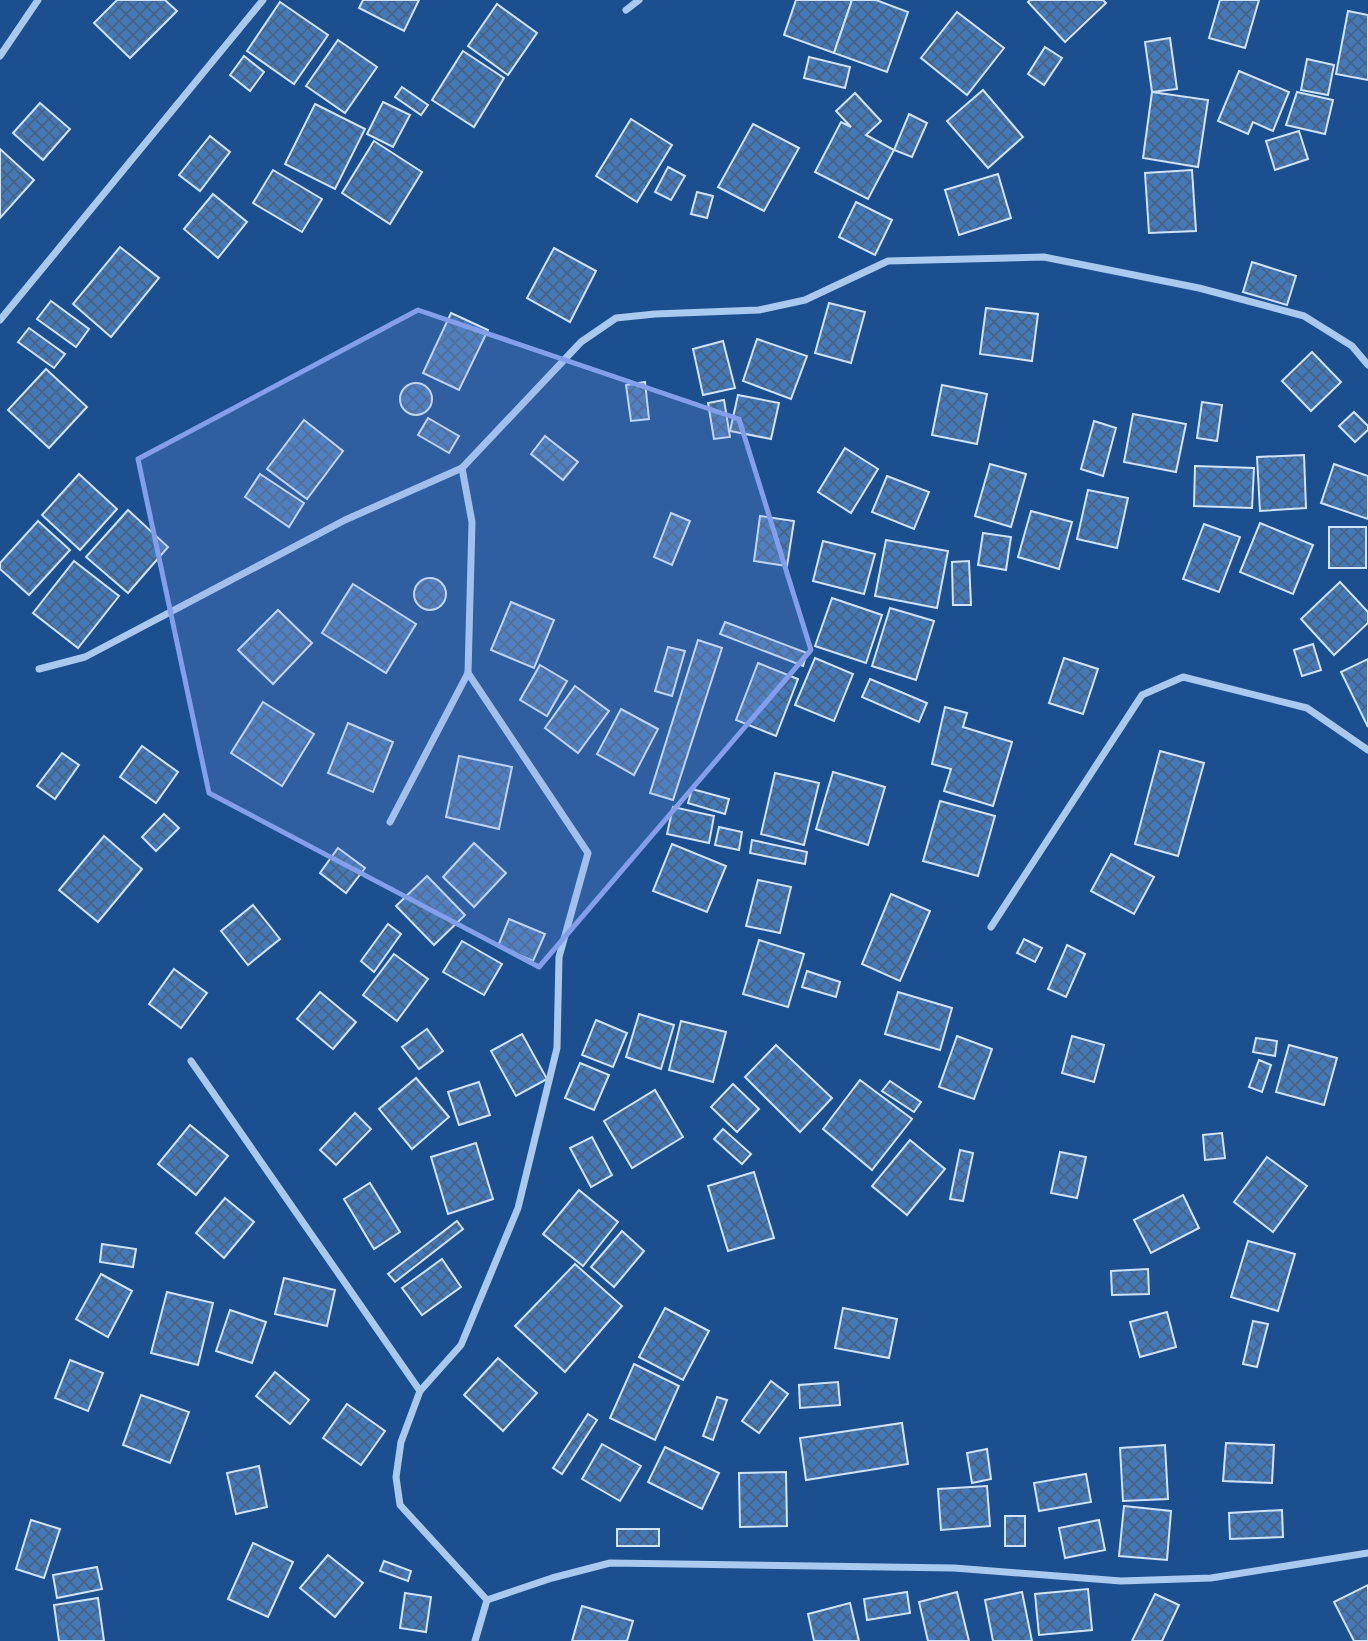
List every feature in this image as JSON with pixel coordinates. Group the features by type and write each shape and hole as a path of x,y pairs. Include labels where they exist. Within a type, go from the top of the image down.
{"street":[{"path":"0,56 38,0"},
{"path":"0,320 263,0"},
{"path":"626,10 639,0"},
{"path":"39,669 85,657 345,520 463,468 581,342 617,318 759,310 804,300 888,261 1044,257 1199,288 1304,316 1352,346 1368,365"},
{"path":"390,822 468,673 472,522 463,468"},
{"path":"468,673 588,853 559,957 557,1048 518,1208 461,1345 420,1391 401,1442 396,1477 400,1505 487,1600"},
{"path":"991,926 1142,695 1183,677 1307,708 1368,750"},
{"path":"191,1061 420,1391"},
{"path":"487,1600 552,1577 610,1563 954,1568 1121,1581 1211,1578 1368,1553"},
{"path":"475,1641 487,1600"}],"highlighted area":[{"path":"418,310 739,419 811,650 539,967 209,793 138,459"}],"building":[{"path":"117,0 165,0 177,11 130,58 94,23"},
{"path":"363,0 419,0 404,31 359,8"},
{"path":"796,0 852,0 834,53 784,35"},
{"path":"852,0 876,0 908,12 887,72 834,53"},
{"path":"1103,0 1106,3 1065,42 1028,2"},
{"path":"1220,0 1259,0 1245,48 1209,38"},
{"path":"280,2 328,35 294,84 247,51"},
{"path":"497,4 537,33 508,75 468,46"},
{"path":"1348,11 1368,15 1368,80 1336,74"},
{"path":"957,12 1004,48 967,95 921,58"},
{"path":"1170,38 1177,89 1152,92 1145,42"},
{"path":"338,40 377,67 345,113 306,86"},
{"path":"1045,47 1062,58 1044,85 1028,74"},
{"path":"463,51 504,78 474,127 432,100"},
{"path":"244,56 264,72 250,91 230,75"},
{"path":"809,57 850,67 845,88 804,78"},
{"path":"1307,59 1334,65 1328,95 1301,90"},
{"path":"1239,71 1289,92 1273,131 1253,122 1248,134 1218,121"},
{"path":"402,87 428,105 421,115 395,97"},
{"path":"983,90 1023,137 988,168 947,121"},
{"path":"1152,92 1208,100 1198,167 1143,158"},
{"path":"1297,92 1333,100 1325,134 1286,125"},
{"path":"855,93 881,121 866,135 894,150 868,199 815,172 841,122 851,127 836,111"},
{"path":"383,102 410,115 393,147 367,134"},
{"path":"40,103 70,129 43,160 13,133"},
{"path":"315,104 365,129 335,189 285,164"},
{"path":"909,114 927,123 912,157 894,150"},
{"path":"631,119 672,145 637,202 596,176"},
{"path":"753,124 799,148 764,211 718,187"},
{"path":"1299,131 1308,159 1275,170 1266,141"},
{"path":"210,136 230,152 200,191 179,175"},
{"path":"374,141 422,172 390,224 342,193"},
{"path":"0,149 34,180 0,218"},
{"path":"668,167 685,176 671,200 655,192"},
{"path":"273,170 322,199 302,232 253,203"},
{"path":"1192,170 1196,231 1149,233 1145,173"},
{"path":"998,174 1011,218 959,235 945,190"},
{"path":"697,192 713,196 707,218 691,214"},
{"path":"213,194 247,222 218,258 184,229"},
{"path":"856,202 892,220 875,255 839,237"},
{"path":"120,247 159,278 111,337 73,304"},
{"path":"554,248 596,271 570,322 527,298"},
{"path":"1252,262 1296,276 1287,305 1243,292"},
{"path":"51,301 89,329 76,347 37,319"},
{"path":"829,303 865,312 851,363 815,353"},
{"path":"986,308 1038,314 1032,361 980,354"},
{"path":"451,313 488,330 459,390 423,373"},
{"path":"29,328 65,354 54,368 18,342"},
{"path":"757,339 807,356 791,399 743,381"},
{"path":"723,341 735,388 703,395 693,349"},
{"path":"1312,352 1341,382 1311,411 1282,381"},
{"path":"46,369 87,407 49,448 8,410"},
{"path":"645,382 649,419 631,421 626,385"},
{"path":"416,383 427,388 432,399 427,410 416,415 405,410 400,399 405,388"},
{"path":"942,385 987,394 977,444 932,435"},
{"path":"738,395 779,403 771,439 730,431"},
{"path":"724,400 730,437 714,439 708,403"},
{"path":"1202,402 1222,405 1217,441 1197,438"},
{"path":"1354,412 1368,426 1368,430 1355,442 1339,426"},
{"path":"1133,414 1186,424 1176,472 1124,462"},
{"path":"428,418 459,436 449,453 418,435"},
{"path":"304,420 343,451 307,499 267,469"},
{"path":"1094,421 1116,428 1103,476 1081,469"},
{"path":"545,436 578,462 563,480 531,454"},
{"path":"845,448 878,469 851,513 818,492"},
{"path":"1304,455 1306,508 1260,511 1257,457"},
{"path":"990,464 1026,474 1011,527 975,516"},
{"path":"1334,464 1368,476 1368,519 1321,503"},
{"path":"1195,466 1254,468 1252,508 1194,506"},
{"path":"79,474 117,509 80,550 42,515"},
{"path":"260,474 304,503 289,527 245,497"},
{"path":"887,476 929,492 914,529 872,512"},
{"path":"1088,490 1128,498 1117,548 1077,539"},
{"path":"128,510 168,547 128,593 86,557"},
{"path":"1031,511 1072,522 1059,569 1018,557"},
{"path":"671,513 690,521 672,565 654,557"},
{"path":"760,516 794,521 787,566 754,561"},
{"path":"38,521 70,550 29,595 0,569 0,563"},
{"path":"1260,523 1313,545 1293,594 1240,572"},
{"path":"1204,524 1240,537 1219,592 1183,579"},
{"path":"1329,527 1366,527 1366,568 1329,568"},
{"path":"983,533 1011,537 1006,570 978,565"},
{"path":"886,540 948,551 937,608 875,596"},
{"path":"823,541 875,554 864,594 813,581"},
{"path":"74,561 119,596 78,648 33,613"},
{"path":"969,561 971,605 953,605 952,562"},
{"path":"430,578 441,583 446,594 441,605 430,610 419,605 414,594 419,583"},
{"path":"1340,582 1368,612 1368,623 1334,655 1301,619"},
{"path":"353,584 416,624 386,673 322,633"},
{"path":"832,598 882,615 866,663 815,646"},
{"path":"511,602 554,620 534,668 491,650"},
{"path":"890,608 934,621 916,680 872,666"},
{"path":"278,610 312,643 273,684 238,650"},
{"path":"725,622 807,653 803,666 720,634"},
{"path":"698,640 722,648 673,800 650,793"},
{"path":"1313,644 1321,670 1302,676 1294,650"},
{"path":"668,647 685,651 672,696 655,691"},
{"path":"815,658 853,674 834,721 795,705"},
{"path":"1064,658 1098,669 1083,714 1049,703"},
{"path":"1368,659 1368,727 1341,672"},
{"path":"758,663 798,679 776,736 736,720"},
{"path":"540,665 567,681 547,716 520,700"},
{"path":"870,679 927,703 919,722 862,697"},
{"path":"575,686 609,711 578,753 545,728"},
{"path":"263,702 314,734 282,786 231,753"},
{"path":"945,707 967,713 963,727 1012,742 993,806 944,791 951,769 932,764"},
{"path":"621,709 658,729 634,775 597,754"},
{"path":"348,723 393,742 373,792 328,773"},
{"path":"142,746 178,772 156,803 120,777"},
{"path":"1160,751 1204,763 1178,856 1135,844"},
{"path":"62,753 79,765 55,799 37,786"},
{"path":"459,756 512,767 499,829 446,817"},
{"path":"833,772 885,787 868,845 816,829"},
{"path":"775,773 819,783 804,845 761,834"},
{"path":"692,789 729,799 725,814 688,803"},
{"path":"940,801 995,816 978,876 923,861"},
{"path":"673,807 714,816 709,843 667,834"},
{"path":"164,814 179,828 156,851 142,837"},
{"path":"719,827 742,832 739,850 715,845"},
{"path":"104,836 142,869 98,922 59,890"},
{"path":"752,840 807,852 805,864 750,853"},
{"path":"474,843 506,873 474,907 443,877"},
{"path":"672,844 726,866 707,912 653,891"},
{"path":"338,848 365,868 346,893 320,873"},
{"path":"1111,854 1154,877 1134,914 1091,891"},
{"path":"427,876 465,915 434,945 396,906"},
{"path":"758,880 791,887 780,933 746,926"},
{"path":"891,894 930,911 900,981 862,964"},
{"path":"253,905 280,939 248,965 221,931"},
{"path":"509,919 545,934 533,961 498,946"},
{"path":"388,924 401,934 374,972 361,961"},
{"path":"1024,939 1042,948 1035,962 1017,953"},
{"path":"759,940 804,954 788,1007 743,994"},
{"path":"462,941 502,964 484,995 443,972"},
{"path":"1067,945 1085,954 1066,997 1048,989"},
{"path":"394,954 428,979 397,1021 363,995"},
{"path":"174,969 207,993 181,1028 149,1004"},
{"path":"807,971 840,982 836,997 802,987"},
{"path":"320,992 356,1022 333,1049 297,1019"},
{"path":"898,992 952,1008 940,1050 885,1034"},
{"path":"639,1014 674,1025 661,1069 626,1057"},
{"path":"596,1020 627,1033 613,1067 582,1055"},
{"path":"681,1021 726,1032 713,1082 669,1070"},
{"path":"427,1029 443,1051 419,1069 402,1047"},
{"path":"522,1034 547,1079 516,1096 491,1051"},
{"path":"957,1036 992,1049 974,1099 939,1087"},
{"path":"1072,1036 1104,1045 1094,1082 1062,1073"},
{"path":"1256,1038 1277,1041 1275,1056 1253,1052"},
{"path":"776,1045 832,1098 800,1132 745,1077"},
{"path":"1289,1045 1337,1058 1324,1105 1276,1092"},
{"path":"1259,1060 1271,1065 1262,1092 1249,1087"},
{"path":"580,1063 609,1075 594,1110 565,1098"},
{"path":"416,1078 449,1117 412,1149 379,1109"},
{"path":"860,1080 912,1119 872,1170 823,1129"},
{"path":"890,1081 921,1102 914,1112 882,1091"},
{"path":"479,1082 490,1115 459,1125 448,1092"},
{"path":"733,1084 759,1109 737,1132 711,1107"},
{"path":"655,1090 683,1137 632,1168 604,1121"},
{"path":"355,1113 371,1129 336,1165 320,1150"},
{"path":"190,1125 228,1156 196,1195 158,1164"},
{"path":"723,1129 751,1154 742,1164 714,1139"},
{"path":"1222,1133 1225,1158 1205,1160 1203,1135"},
{"path":"592,1137 612,1175 591,1187 570,1148"},
{"path":"910,1140 945,1169 907,1215 872,1186"},
{"path":"476,1143 493,1199 448,1214 431,1157"},
{"path":"960,1150 973,1153 963,1201 950,1199"},
{"path":"1060,1152 1086,1157 1077,1198 1051,1193"},
{"path":"1267,1157 1307,1186 1273,1232 1234,1202"},
{"path":"754,1172 774,1238 728,1251 708,1186"},
{"path":"370,1183 400,1232 374,1249 344,1199"},
{"path":"579,1190 618,1222 583,1266 543,1234"},
{"path":"1183,1195 1199,1228 1151,1253 1134,1220"},
{"path":"225,1198 254,1222 224,1258 196,1233"},
{"path":"457,1221 463,1229 395,1282 388,1274"},
{"path":"622,1231 644,1251 614,1287 591,1267"},
{"path":"1248,1241 1295,1254 1278,1311 1231,1297"},
{"path":"102,1244 136,1249 133,1267 100,1262"},
{"path":"442,1259 461,1287 422,1315 402,1288"},
{"path":"575,1264 622,1306 565,1372 515,1326"},
{"path":"1148,1269 1149,1294 1112,1295 1111,1271"},
{"path":"101,1274 132,1291 108,1337 76,1319"},
{"path":"284,1278 335,1290 327,1326 275,1314"},
{"path":"167,1292 213,1303 198,1365 151,1353"},
{"path":"665,1308 709,1331 683,1380 639,1357"},
{"path":"843,1308 897,1319 889,1358 835,1348"},
{"path":"230,1310 266,1322 252,1363 216,1351"},
{"path":"1167,1312 1176,1347 1140,1357 1130,1322"},
{"path":"1253,1321 1268,1324 1257,1367 1243,1364"},
{"path":"498,1358 537,1393 503,1431 464,1395"},
{"path":"70,1360 103,1373 88,1411 55,1398"},
{"path":"634,1364 679,1386 655,1440 610,1418"},
{"path":"275,1372 309,1400 290,1424 256,1396"},
{"path":"771,1381 788,1394 759,1433 742,1421"},
{"path":"838,1382 840,1405 800,1408 799,1385"},
{"path":"141,1395 189,1412 170,1463 123,1445"},
{"path":"717,1397 727,1400 713,1440 703,1436"},
{"path":"347,1404 385,1431 361,1465 323,1438"},
{"path":"588,1414 597,1420 562,1474 553,1468"},
{"path":"902,1423 908,1464 806,1480 800,1438"},
{"path":"1226,1443 1274,1445 1272,1483 1223,1481"},
{"path":"602,1444 641,1466 620,1501 582,1479"},
{"path":"1165,1445 1168,1499 1123,1501 1120,1448"},
{"path":"665,1447 719,1473 702,1509 648,1482"},
{"path":"987,1449 991,1479 972,1483 967,1453"},
{"path":"259,1466 267,1507 236,1514 227,1473"},
{"path":"786,1472 787,1526 740,1527 739,1473"},
{"path":"1086,1474 1091,1502 1039,1511 1034,1483"},
{"path":"987,1486 990,1526 941,1530 938,1489"},
{"path":"1124,1506 1171,1511 1167,1560 1119,1556"},
{"path":"1282,1510 1283,1537 1230,1539 1229,1513"},
{"path":"1005,1516 1025,1516 1025,1546 1005,1546"},
{"path":"31,1520 60,1529 44,1578 16,1569"},
{"path":"1099,1520 1105,1550 1065,1558 1059,1528"},
{"path":"617,1529 659,1529 659,1546 617,1546"},
{"path":"253,1543 293,1562 268,1617 228,1599"},
{"path":"328,1555 363,1583 335,1617 300,1588"},
{"path":"384,1561 411,1571 408,1581 380,1571"},
{"path":"97,1567 102,1589 57,1598 53,1575"},
{"path":"1368,1585 1368,1641 1354,1641 1334,1602"},
{"path":"1088,1589 1092,1630 1039,1635 1035,1594"},
{"path":"907,1592 910,1613 867,1620 864,1599"},
{"path":"957,1592 969,1641 928,1641 919,1602"},
{"path":"1022,1592 1032,1641 993,1641 985,1600"},
{"path":"405,1593 431,1597 426,1632 400,1628"},
{"path":"1155,1594 1179,1605 1162,1641 1132,1641"},
{"path":"98,1598 104,1641 59,1641 54,1605"},
{"path":"850,1603 859,1641 814,1641 808,1614"},
{"path":"582,1606 633,1621 627,1641 572,1641"}]}
